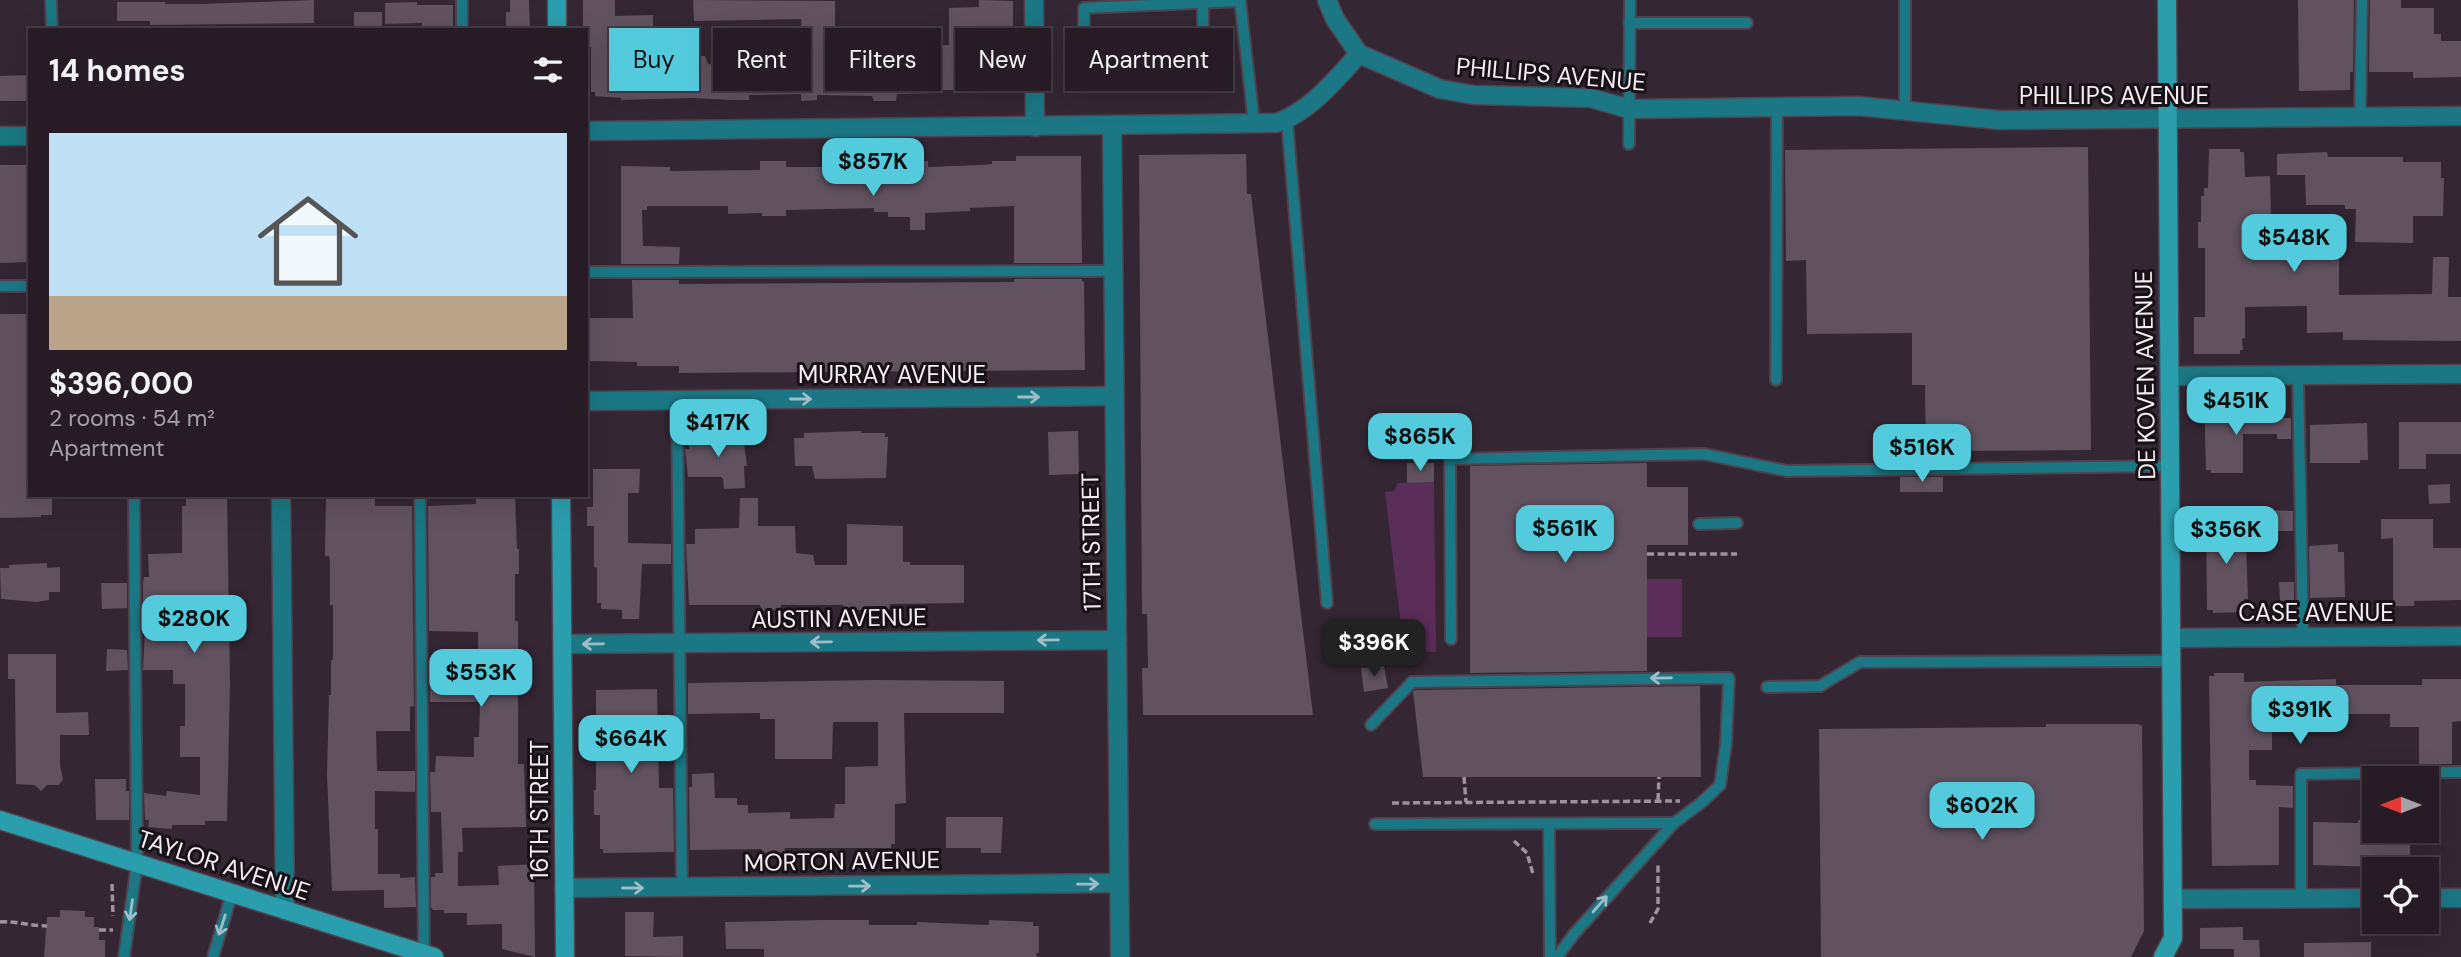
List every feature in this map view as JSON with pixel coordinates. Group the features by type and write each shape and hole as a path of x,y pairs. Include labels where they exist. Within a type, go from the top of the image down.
{"street":[{"path":"557,0 557,28"},
{"path":"1034,0 1035,127"},
{"path":"588,131 1276,123 1287,120 1302,110 1337,79 1359,54 1335,19 1327,0"},
{"name":"DE KOVEN AVENUE","path":"2163,957 2173,938 2167,0"},
{"name":"PHILLIPS AVENUE","path":"1359,54 1440,89 1474,95 1591,98 1629,109 1858,106 1999,120 2461,116"},
{"name":"17TH STREET","path":"1112,127 1119,957"},
{"path":"0,136 28,136"},
{"path":"2170,376 2461,374"},
{"name":"MURRAY AVENUE","path":"588,401 1114,396"},
{"path":"281,497 285,910"},
{"name":"16TH STREET","path":"561,497 565,957"},
{"name":"CASE AVENUE","path":"2171,638 2461,636"},
{"name":"AUSTIN AVENUE","path":"562,645 1116,640"},
{"name":"TAYLOR AVENUE","path":"0,820 429,956"},
{"name":"MORTON AVENUE","path":"565,888 1119,883"},
{"path":"2173,899 2362,898"},
{"path":"2439,898 2461,898"}],"lane":[{"path":"51,0 52,28"},
{"path":"462,0 463,28"},
{"path":"1629,144 1630,0"},
{"path":"1905,0 1905,111"},
{"path":"2360,117 2362,0"},
{"path":"1203,4 1203,61 1084,65 1084,4 1203,4 1240,1 1254,123"},
{"path":"1629,23 1747,23"},
{"path":"1776,380 1777,106"},
{"path":"1287,120 1327,603"},
{"path":"588,272 1113,271"},
{"path":"0,286 28,286"},
{"path":"2298,375 2303,637"},
{"path":"677,400 682,887"},
{"path":"1451,639 1450,459 1704,454 1787,471 2170,467"},
{"path":"124,957 137,863 134,497"},
{"path":"420,497 429,956"},
{"path":"1699,524 1737,523"},
{"path":"1766,687 1820,686 1860,662 2171,662"},
{"path":"1371,725 1412,682 1729,678 1726,744 1720,785 1674,823 1574,934 1557,957"},
{"path":"2301,899 2301,774 2461,772"},
{"path":"1375,824 1674,823"},
{"path":"1549,824 1550,957"},
{"path":"213,957 232,893"}],"path":[{"path":"1647,554 1737,554"},
{"path":"1464,777 1466,802"},
{"path":"1658,800 1659,777"},
{"path":"1392,803 1685,802"},
{"path":"1514,841 1527,852 1533,876"},
{"path":"1650,923 1658,909 1658,860"},
{"path":"0,922 19,921 29,926 47,926"},
{"path":"99,930 113,930"}],"shaded area":[{"path":"1434,482 1436,652 1404,651 1385,492 1394,491 1398,483"},
{"path":"1647,579 1682,579 1682,637 1647,637"}],"building":[{"path":"314,0 314,23 150,25 150,21 117,21 117,2 203,4"},
{"path":"510,0 529,0 530,28 506,28 506,12 510,12"},
{"path":"583,0 615,0 615,16 653,15 653,28 609,28 609,91 699,91 699,56 705,56 708,64 713,65 713,91 811,91 811,28 801,28 801,19 694,21 693,0 835,1 835,28 825,28 825,91 937,93 897,94 896,101 874,101 872,96 817,95 817,100 801,101 801,94 749,95 749,100 621,100 595,96 595,92 591,92 591,47 588,47 588,28 583,28"},
{"path":"979,0 1013,1 1013,28 955,28 955,90 941,90 941,45 949,45 949,8 979,7"},
{"path":"2298,0 2354,0 2353,72 2350,72 2350,90 2299,91"},
{"path":"2370,0 2401,0 2401,8 2434,8 2434,34 2441,34 2441,41 2461,41 2461,77 2413,78 2413,72 2369,72"},
{"path":"385,3 453,5 453,28 422,28 422,23 385,24"},
{"path":"354,12 382,12 382,28 354,28"},
{"path":"28,75 28,101 0,101 0,76"},
{"path":"2088,147 2091,450 1943,451 1943,461 1926,461 1925,385 1912,385 1912,333 1807,334 1806,260 1786,261 1785,150"},
{"path":"2209,149 2240,149 2240,152 2244,152 2245,177 2270,176 2271,215 2295,215 2294,256 2339,256 2339,295 2432,294 2433,257 2449,257 2448,297 2461,297 2461,341 2343,340 2343,332 2307,333 2307,306 2245,307 2245,338 2242,339 2243,350 2240,350 2240,354 2194,354 2194,317 2205,317 2205,248 2198,248 2198,222 2201,222 2201,196 2204,196 2204,188 2208,188"},
{"path":"2327,152 2328,157 2403,157 2403,162 2441,162 2441,178 2444,178 2443,216 2413,216 2413,243 2355,242 2356,209 2345,209 2345,205 2306,205 2305,175 2277,175 2277,154"},
{"path":"1246,154 1247,194 1251,194 1313,715 1143,715 1142,668 1148,668 1147,614 1142,614 1139,155"},
{"path":"1016,156 1081,156 1082,263 1014,263 1014,206 925,213 925,230 910,230 910,217 888,217 888,212 874,212 874,208 786,210 786,216 762,216 762,213 728,214 728,206 647,206 647,210 642,210 643,246 680,247 679,264 621,264 621,166 670,167 670,171 760,170 760,161 786,161 786,167 835,167 835,161 855,161 856,171 905,172 907,161 928,161 928,167 981,165 992,164 992,161 1016,161"},
{"path":"0,165 28,165 28,262 0,263"},
{"path":"1014,279 1084,281 1085,370 679,373 679,366 637,366 637,362 588,361 589,318 633,318 632,280 679,280 679,284 1014,282"},
{"path":"0,314 28,314 28,497 52,497 52,515 0,518"},
{"path":"2211,410 2242,410 2252,412 2252,418 2291,418 2291,439 2277,439 2277,434 2243,434 2243,473 2211,473 2211,470 2206,470 2205,414 2211,414"},
{"path":"2399,422 2461,422 2461,454 2426,454 2426,469 2399,469"},
{"path":"2367,423 2368,460 2360,460 2360,463 2310,463 2310,425"},
{"path":"1078,431 1079,474 1049,475 1048,432"},
{"path":"804,433 885,433 885,437 888,437 886,478 815,479 812,466 795,466 794,438 804,438"},
{"path":"722,435 743,435 747,466 744,466 745,488 724,489 721,477 688,477 685,449 689,449 689,438 720,438"},
{"path":"1407,463 1434,463 1434,482 1407,483"},
{"path":"1647,463 1647,487 1688,487 1688,545 1647,545 1647,671 1470,673 1470,466"},
{"path":"593,469 640,469 639,493 628,493 628,543 671,544 671,564 642,564 639,619 622,619 622,610 601,609 601,603 597,603 594,526 587,526 587,507 593,507"},
{"path":"1900,477 1943,477 1943,492 1900,492"},
{"path":"2450,484 2450,503 2429,504 2428,485"},
{"path":"186,497 227,497 230,684 227,821 205,821 205,825 172,825 172,829 148,827 149,820 145,820 144,793 166,796 167,791 200,795 200,757 180,757 180,726 185,726 185,684 173,684 173,670 143,670 146,608 143,608 143,582 144,577 149,577 148,554 182,553 182,506 186,506"},
{"path":"326,497 375,497 375,506 412,506 414,706 410,707 410,731 376,731 377,771 415,771 415,792 375,791 375,829 378,829 378,874 400,874 400,878 415,877 416,907 384,908 384,890 332,891 327,775 333,605 330,605 330,561 329,556 325,556"},
{"path":"476,497 515,497 519,549 519,574 515,574 515,621 518,621 518,764 524,764 526,827 462,828 463,852 458,852 458,886 499,885 498,866 534,864 535,957 502,949 502,924 467,925 467,913 444,913 444,910 433,910 431,907 431,877 435,877 435,873 443,873 441,812 431,812 430,772 435,772 436,756 474,757 474,737 479,737 480,702 430,702 430,684 475,684 478,632 429,631 428,506 476,504"},
{"path":"740,498 758,498 758,526 795,526 796,553 813,555 815,565 847,565 847,524 903,526 903,562 910,562 910,565 964,565 964,603 890,604 889,610 843,610 843,605 781,605 781,610 762,611 760,605 689,605 686,544 695,544 695,529 739,528"},
{"path":"2260,510 2293,511 2293,531 2260,531"},
{"path":"2212,519 2245,519 2248,599 2244,599 2245,612 2213,613 2213,610 2207,610 2206,522 2212,522"},
{"path":"2381,519 2433,519 2433,548 2461,548 2461,600 2414,601 2414,606 2393,606 2393,538 2381,539"},
{"path":"2338,544 2338,552 2344,552 2345,597 2310,598 2309,546"},
{"path":"47,563 47,568 60,567 60,592 49,592 49,600 37,602 1,599 0,568"},
{"path":"2279,582 2294,582 2294,601 2280,601"},
{"path":"101,583 127,583 127,608 102,609"},
{"path":"107,649 127,650 128,670 106,671"},
{"path":"8,654 56,654 56,713 88,712 89,735 60,735 60,766 63,779 59,785 47,785 41,791 35,785 16,784 15,679 8,679"},
{"path":"1384,666 1388,688 1364,692 1361,668"},
{"path":"2214,673 2244,673 2244,682 2336,679 2336,685 2422,685 2422,679 2461,679 2461,721 2452,722 2452,764 2419,764 2419,727 2390,727 2390,714 2336,714 2336,719 2311,718 2311,715 2272,716 2272,750 2249,750 2249,780 2256,780 2256,785 2293,786 2293,808 2279,807 2279,865 2212,866 2209,676 2214,676"},
{"path":"1004,681 1004,713 904,713 906,803 895,804 895,844 891,844 891,848 785,848 785,856 762,856 762,849 690,850 689,787 692,787 692,774 714,773 715,798 737,798 737,805 748,805 748,813 790,812 790,819 834,818 835,804 845,804 845,767 878,766 878,722 833,722 832,759 775,759 775,719 760,719 760,713 688,714 688,683"},
{"path":"1700,686 1701,777 1423,777 1413,692 1415,690"},
{"path":"657,689 659,788 673,788 674,852 603,853 603,849 600,849 600,815 594,815 596,690"},
{"path":"2046,724 2142,726 2144,931 2131,957 1821,957 1819,729 2046,727"},
{"path":"95,779 126,779 126,791 129,791 129,820 96,820"},
{"path":"946,817 1003,817 1001,853 981,853 981,848 946,848"},
{"path":"2358,820 2362,820 2362,844 2410,844 2410,857 2362,857 2362,867 2313,865 2313,822 2358,823"},
{"path":"60,910 85,911 85,917 94,917 94,927 99,927 99,940 105,940 105,957 44,957 47,917 60,917"},
{"path":"625,912 654,912 653,937 683,936 683,957 625,956"},
{"path":"869,920 869,925 917,925 917,922 989,925 989,920 1033,922 1033,926 1039,926 1039,953 1036,953 1037,957 764,957 764,949 726,949 725,922"},
{"path":"2243,927 2243,940 2259,940 2260,957 2234,957 2234,949 2200,949 2200,928"},
{"path":"2371,942 2371,957 2304,957 2304,943"}]}
